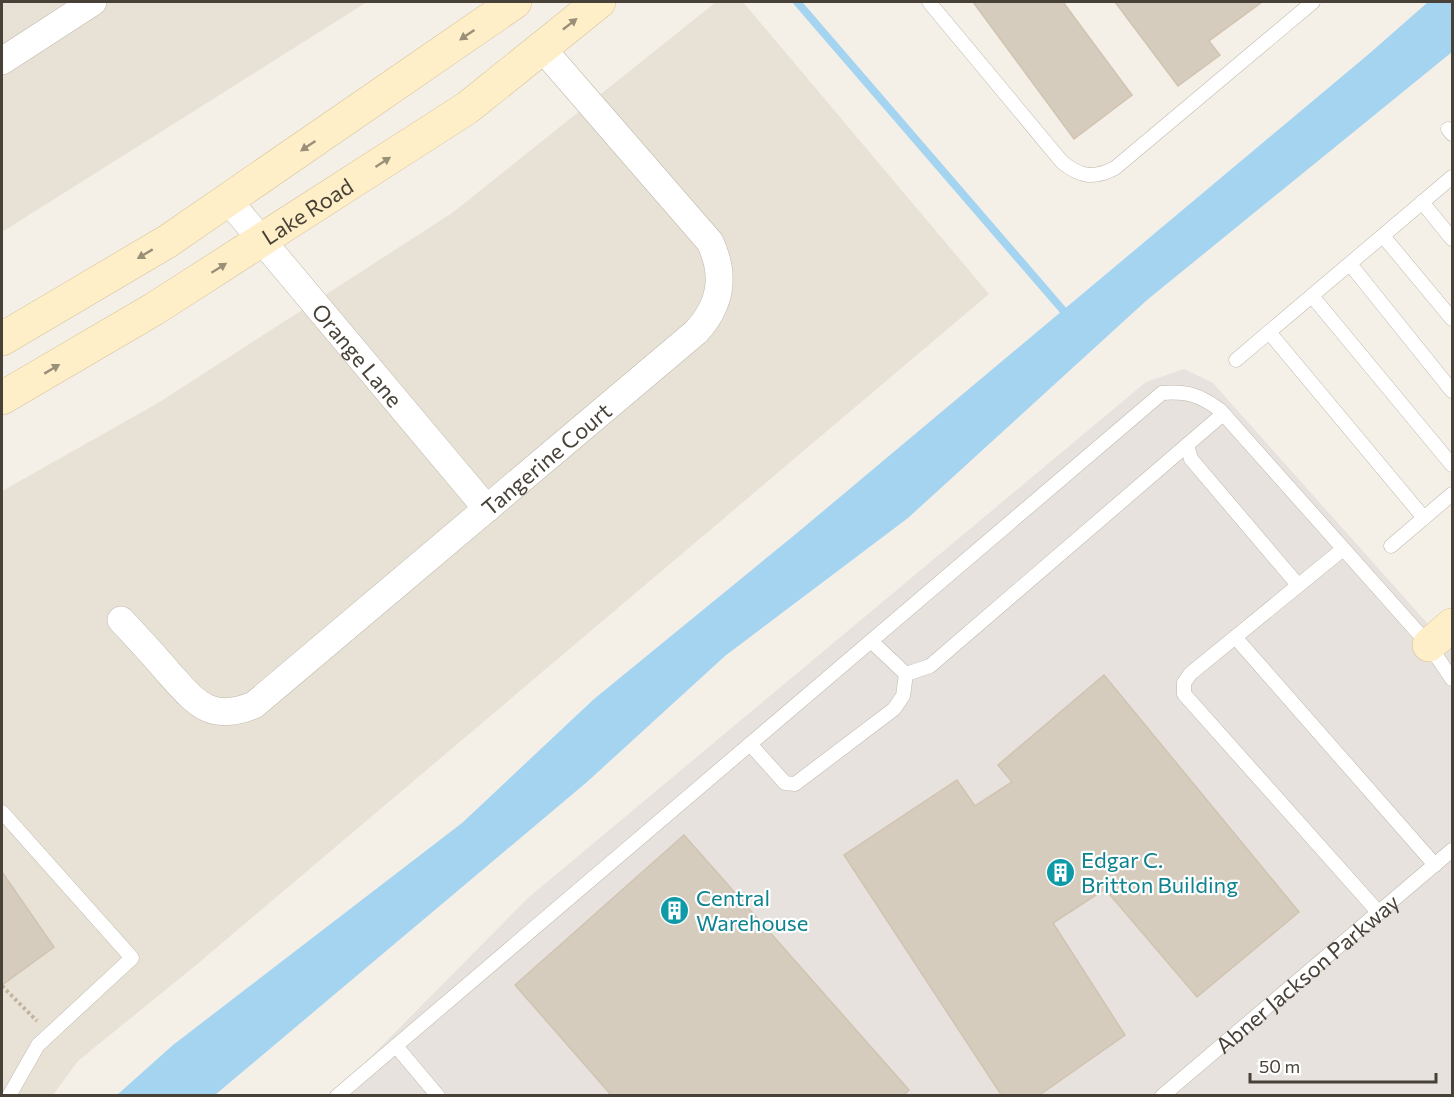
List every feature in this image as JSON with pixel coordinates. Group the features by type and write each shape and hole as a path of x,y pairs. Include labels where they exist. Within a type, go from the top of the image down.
{"street":[{"path":"2,61 57,12 93,2"},
{"path":"2,339 74,298 228,200 515,2"},
{"name":"Lake Road","path":"2,398 154,309 467,108 599,2"},
{"name":"Tangerine Court","path":"122,620 189,698 206,708 222,712 239,711 254,705 696,332 709,318 718,300 721,280 718,260 710,242 541,47"},
{"name":"Orange Lane","path":"228,200 488,508"}],"lane":[{"path":"929,2 1062,162 1075,173 1087,176 1101,176 1114,168 1313,2"},
{"path":"1236,360 1452,177"},
{"path":"1422,202 1452,239"},
{"path":"1383,236 1452,319"},
{"path":"1350,264 1452,391"},
{"path":"1312,296 1452,465"},
{"path":"1269,332 1424,518"},
{"path":"337,1095 1162,393 1184,391 1203,397 1223,414 1343,549 1441,635 1452,679"},
{"path":"906,674 930,666 1223,414"},
{"path":"1187,445 1191,459 1298,585"},
{"path":"1391,546 1452,494"},
{"path":"1343,549 1190,674 1184,683 1184,694 1379,913"},
{"path":"1235,638 1435,865"},
{"path":"871,640 906,674"},
{"path":"750,744 785,783 795,784 894,709 903,696 906,674"},
{"path":"2,812 132,958 38,1045 9,1095"},
{"name":"Abner Jackson Parkway","path":"1162,1095 1452,850"},
{"path":"396,1046 438,1095"}],"path":[{"path":"2,986 50,1034"}],"shaded area":[{"path":"2,2 367,2 2,232"},
{"path":"716,2 743,2 989,294 195,966 78,1061 53,1095 2,1095 2,491 158,403 452,213"},
{"path":"1184,369 1213,383 1452,651 1452,1095 332,1096 529,897 1146,382"}],"water":[{"path":"1428,2 1452,2 1452,52 1147,300 908,518 725,656 587,782 215,1095 117,1095 173,1045 462,823 594,699 797,533"}],"building":[{"path":"973,2 1063,2 1132,95 1074,139"},
{"path":"1115,2 1262,2 1209,41 1220,55 1178,86"},
{"name":"Edgar C. Britton Building","path":"1104,675 1299,912 1197,997 1105,889 1053,923 1125,1035 1038,1096 1002,1096 844,855 957,780 975,806 1012,782 998,765"},
{"name":"Central Warehouse","path":"684,835 909,1090 903,1096 612,1096 515,985"},
{"path":"2,872 54,947 2,985"}],"waterway":[{"path":"797,2 1068,316"}],"place":[{"name":"Edgar C. Britton Building","path":"1060,872"},
{"name":"Central Warehouse","path":"675,910"}]}
